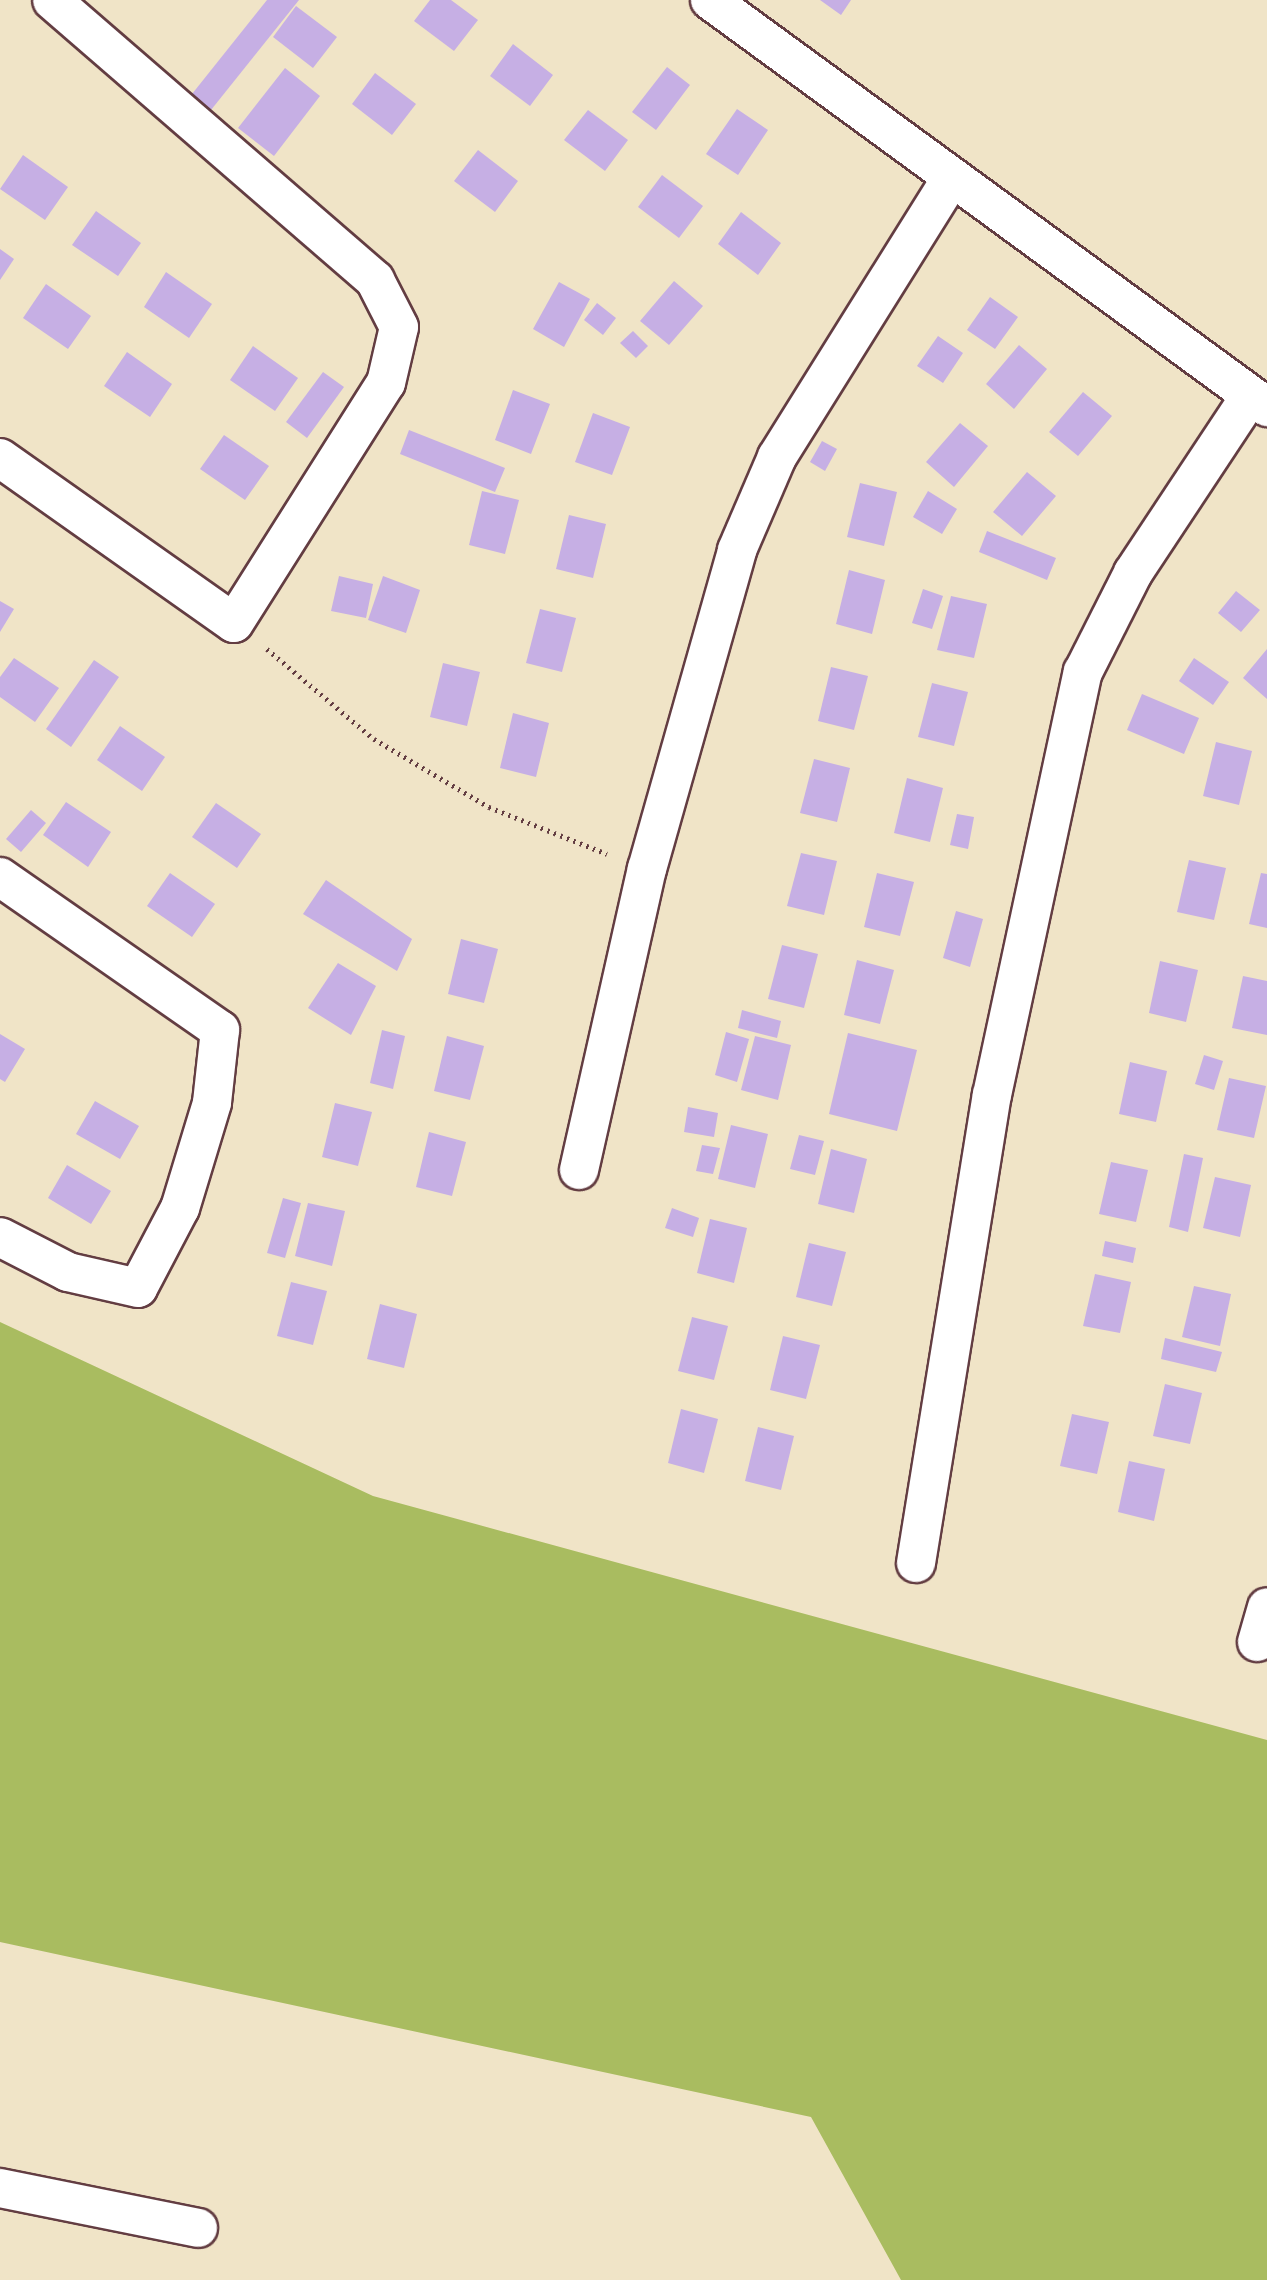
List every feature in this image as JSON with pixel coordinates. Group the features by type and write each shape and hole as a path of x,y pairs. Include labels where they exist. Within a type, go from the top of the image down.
{"street":[{"path":"0,458 234,623 386,383 399,327 376,280 52,0"},
{"path":"711,0 951,179 1259,401 1133,573 1083,671 992,1095 916,1563"},
{"path":"579,1170 647,869 737,550 777,457 951,179"},
{"path":"0,877 220,1030 212,1103 180,1208 138,1288 68,1272 0,1237"},
{"path":"0,2188 198,2228"}],"path":[{"path":"234,623 374,739 454,787 489,807 647,869"}],"green space":[{"path":"0,1322 373,1496 1267,1740 1267,2280 901,2280 811,2117 0,1942"}],"building":[{"path":"267,0 299,0 211,110 192,94"},
{"path":"430,0 451,0 478,20 454,51 414,21"},
{"path":"820,0 851,0 841,15"},
{"path":"296,6 337,37 313,68 273,37"},
{"path":"513,44 553,75 530,106 490,76"},
{"path":"667,67 690,85 656,130 632,112"},
{"path":"285,68 320,96 274,156 238,128"},
{"path":"375,73 416,104 392,135 352,104"},
{"path":"737,109 768,130 738,175 706,154"},
{"path":"588,110 628,140 605,171 564,140"},
{"path":"478,150 518,181 495,212 454,181"},
{"path":"23,155 68,187 45,220 0,189"},
{"path":"662,175 703,206 679,238 638,207"},
{"path":"96,211 141,243 118,276 72,245"},
{"path":"741,212 781,243 758,275 718,244"},
{"path":"0,249 14,259 0,280"},
{"path":"166,272 212,304 189,338 144,307"},
{"path":"674,281 703,306 669,345 640,321"},
{"path":"559,282 590,299 564,347 533,329"},
{"path":"46,284 91,316 68,349 23,318"},
{"path":"990,297 1018,317 995,349 967,330"},
{"path":"597,303 616,318 603,335 584,320"},
{"path":"633,331 648,346 636,358 620,343"},
{"path":"938,336 963,353 943,383 917,366"},
{"path":"1019,345 1047,369 1014,409 986,384"},
{"path":"253,346 298,378 275,411 230,380"},
{"path":"127,352 172,384 150,417 104,386"},
{"path":"323,372 344,387 307,438 286,422"},
{"path":"513,390 550,404 531,454 495,440"},
{"path":"1083,392 1112,416 1078,456 1049,432"},
{"path":"593,413 630,427 612,475 575,462"},
{"path":"960,423 988,446 954,487 926,462"},
{"path":"409,430 505,468 495,492 400,454"},
{"path":"224,435 269,466 245,500 200,469"},
{"path":"822,441 837,449 825,471 810,462"},
{"path":"1027,472 1056,496 1022,536 993,512"},
{"path":"860,483 897,492 884,546 847,537"},
{"path":"482,491 519,500 505,554 469,545"},
{"path":"928,491 957,509 942,534 913,517"},
{"path":"569,515 606,524 593,578 556,569"},
{"path":"987,531 1056,558 1047,580 979,552"},
{"path":"849,570 885,580 872,634 836,624"},
{"path":"339,576 373,584 366,618 331,611"},
{"path":"383,576 420,590 406,633 368,620"},
{"path":"923,589 943,596 932,629 912,623"},
{"path":"1236,591 1260,610 1241,632 1218,613"},
{"path":"951,596 987,604 974,658 937,650"},
{"path":"0,601 14,609 0,632"},
{"path":"540,609 576,618 562,672 526,663"},
{"path":"1267,649 1267,699 1243,678"},
{"path":"14,658 59,688 35,722 0,697 0,677"},
{"path":"1194,658 1229,682 1213,705 1179,681"},
{"path":"94,660 119,677 71,747 46,729"},
{"path":"443,663 480,672 467,726 430,717"},
{"path":"831,667 868,676 854,730 818,721"},
{"path":"932,683 968,692 954,746 918,737"},
{"path":"1142,694 1199,718 1184,754 1127,730"},
{"path":"513,713 549,723 536,777 500,768"},
{"path":"120,726 165,757 142,791 97,760"},
{"path":"1216,742 1252,751 1239,805 1203,796"},
{"path":"814,759 850,768 837,822 800,813"},
{"path":"907,778 943,788 930,842 894,833"},
{"path":"66,802 111,832 88,867 43,835"},
{"path":"216,803 261,834 237,868 192,837"},
{"path":"31,810 46,823 21,852 6,839"},
{"path":"957,814 974,817 968,849 950,845"},
{"path":"801,853 837,861 824,915 787,906"},
{"path":"1189,860 1226,868 1214,920 1177,912"},
{"path":"170,873 215,904 192,937 147,906"},
{"path":"877,873 914,882 900,936 864,927"},
{"path":"1261,873 1267,874 1267,928 1249,924"},
{"path":"326,880 412,939 397,971 303,914"},
{"path":"956,911 983,919 970,967 943,958"},
{"path":"461,939 498,949 484,1003 448,994"},
{"path":"782,945 818,954 804,1008 768,999"},
{"path":"857,960 894,970 880,1024 844,1015"},
{"path":"1160,961 1198,970 1186,1022 1149,1013"},
{"path":"338,963 376,986 351,1035 308,1008"},
{"path":"1243,976 1267,981 1267,1035 1232,1028"},
{"path":"742,1010 781,1021 777,1038 738,1028"},
{"path":"382,1030 405,1036 393,1089 370,1083"},
{"path":"726,1032 749,1039 737,1082 715,1075"},
{"path":"848,1033 917,1050 897,1131 829,1114"},
{"path":"0,1034 25,1049 5,1082 0,1079"},
{"path":"447,1036 484,1046 470,1100 434,1091"},
{"path":"755,1036 791,1045 778,1100 741,1090"},
{"path":"1204,1055 1223,1061 1214,1090 1195,1084"},
{"path":"1130,1062 1167,1071 1156,1122 1119,1114"},
{"path":"1229,1078 1266,1086 1254,1138 1217,1130"},
{"path":"95,1101 139,1126 120,1159 76,1134"},
{"path":"335,1103 372,1112 358,1166 322,1157"},
{"path":"688,1107 718,1113 714,1137 684,1132"},
{"path":"731,1125 768,1134 755,1188 718,1179"},
{"path":"429,1132 466,1142 452,1196 416,1187"},
{"path":"799,1135 824,1141 815,1175 790,1169"},
{"path":"702,1145 720,1148 713,1174 696,1171"},
{"path":"831,1149 867,1159 854,1213 818,1204"},
{"path":"1184,1154 1203,1158 1188,1232 1169,1227"},
{"path":"1111,1162 1148,1170 1136,1222 1099,1214"},
{"path":"67,1165 111,1191 91,1224 48,1198"},
{"path":"1215,1177 1251,1185 1240,1237 1203,1228"},
{"path":"283,1198 301,1203 285,1258 267,1253"},
{"path":"308,1203 345,1211 332,1266 295,1256"},
{"path":"672,1208 699,1218 693,1237 665,1228"},
{"path":"710,1219 747,1228 734,1283 697,1273"},
{"path":"1105,1241 1136,1248 1133,1263 1102,1256"},
{"path":"809,1243 846,1252 832,1306 796,1297"},
{"path":"1095,1274 1131,1282 1120,1333 1083,1326"},
{"path":"291,1282 327,1291 313,1345 277,1336"},
{"path":"1194,1286 1231,1294 1220,1346 1182,1337"},
{"path":"380,1304 417,1314 404,1368 367,1359"},
{"path":"692,1317 728,1326 714,1380 678,1371"},
{"path":"783,1336 820,1345 806,1399 770,1390"},
{"path":"1165,1338 1222,1352 1216,1372 1161,1359"},
{"path":"1165,1384 1202,1393 1190,1444 1153,1436"},
{"path":"681,1409 718,1419 704,1473 668,1463"},
{"path":"1072,1414 1109,1422 1097,1474 1060,1466"},
{"path":"758,1427 794,1436 781,1490 745,1481"},
{"path":"1129,1461 1165,1469 1154,1521 1118,1512"}]}
